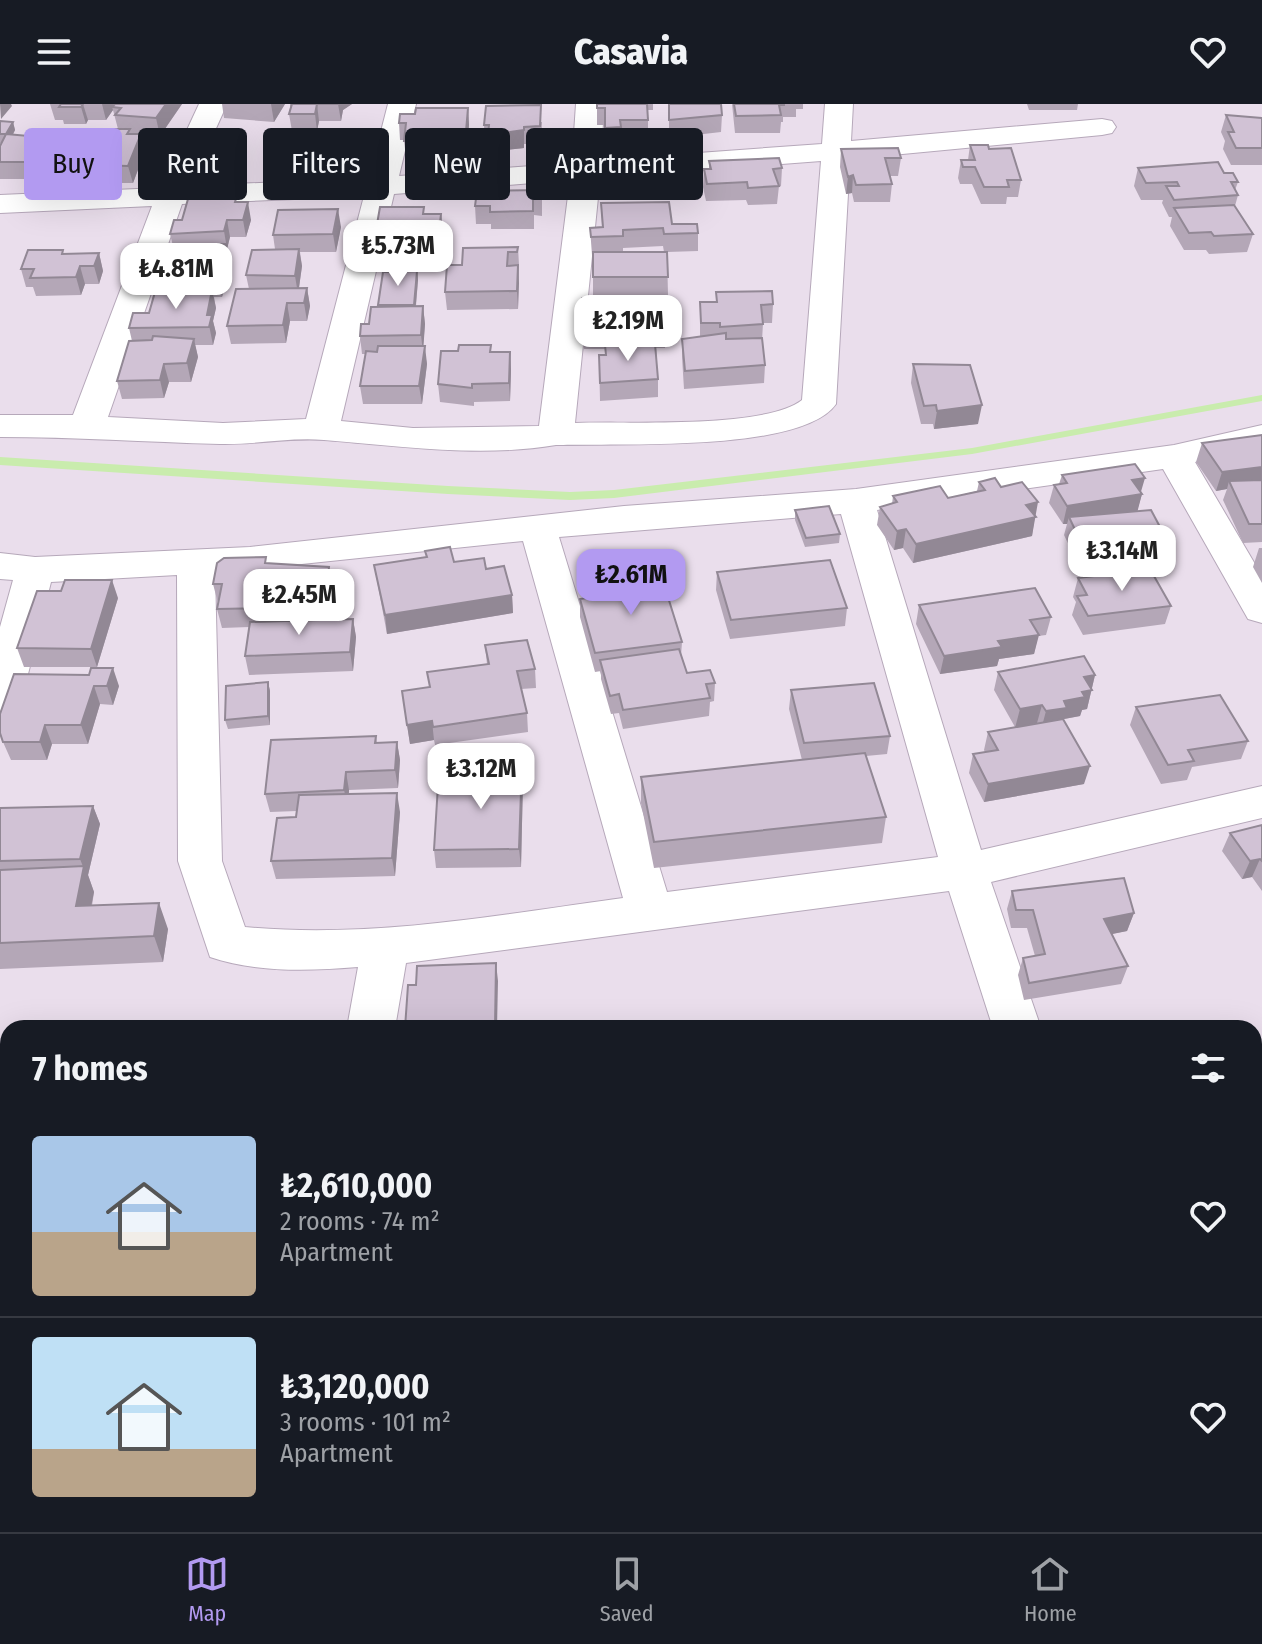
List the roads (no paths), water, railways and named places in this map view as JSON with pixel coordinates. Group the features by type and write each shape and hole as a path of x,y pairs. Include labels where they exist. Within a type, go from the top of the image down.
{"street":[{"path":"202,128 213,104"},
{"path":"389,155 402,104"},
{"path":"589,128 590,104"},
{"path":"0,426 87,426 223,434 321,429 413,439 522,440 556,434 761,428 805,415 819,404 839,104"},
{"path":"703,160 983,140 1102,127"},
{"path":"389,185 526,174"},
{"path":"0,204 138,198"},
{"path":"87,426 169,200"},
{"path":"321,429 378,200"},
{"path":"556,434 582,200"},
{"path":"0,702 18,568 250,559 538,528 856,501 1174,456 1262,436"},
{"path":"1174,456 1262,610"},
{"path":"856,501 965,871 1014,1020"},
{"path":"538,528 650,913"},
{"path":"196,562 200,861 227,944 308,952 385,946 965,871 1262,802"},
{"path":"372,1020 385,946"}],"waterway":[{"path":"0,461 448,490 570,496 614,494 972,451 1262,398"}]}
